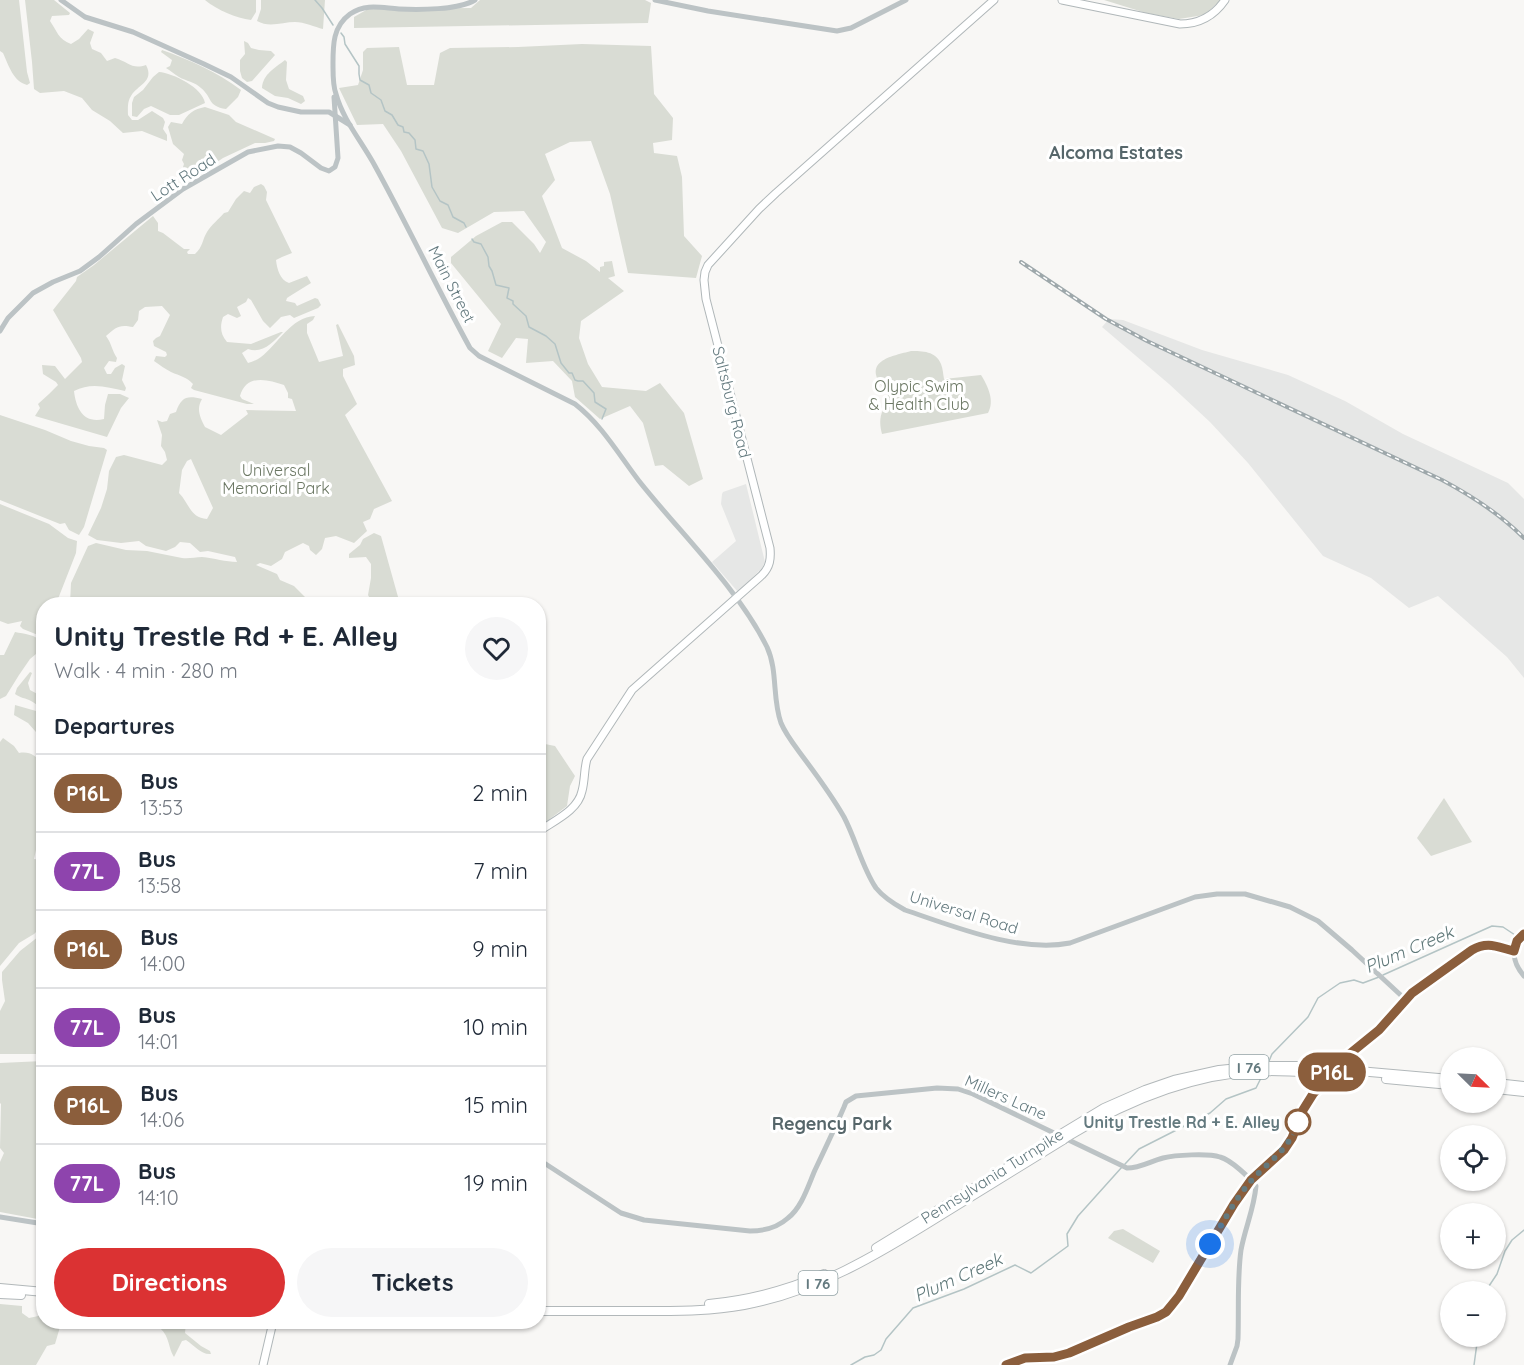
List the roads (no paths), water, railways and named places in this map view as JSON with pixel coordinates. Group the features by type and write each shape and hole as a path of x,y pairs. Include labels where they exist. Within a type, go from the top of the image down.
{"highway":[{"name":"Pennsylvania Turnpike","path":"546,1311 679,1311 745,1305 789,1294 854,1267 909,1235 1104,1108 1174,1080 1219,1070 1258,1066 1291,1066 1440,1078"},
{"name":"Pennsylvania Turnpike","path":"546,1306 709,1304 785,1289 856,1260 1062,1137 1139,1099 1177,1086 1220,1076 1262,1071 1324,1073 1440,1084"},
{"path":"1506,1084 1524,1086"},
{"path":"1506,1090 1524,1092"},
{"path":"0,1288 36,1291"},
{"path":"0,1294 36,1296"}],"main road":[{"name":"Saltsburg Road","path":"546,826 574,807 578,801 582,791 587,759 632,690 765,572 770,564 771,554 706,299 704,285 706,269 717,254 767,201 994,0"},
{"path":"1062,0 1180,24 1194,23 1205,18 1219,8 1225,0"},
{"path":"263,1365 271,1329"}],"street":[{"path":"61,0 85,17 133,32 231,77 268,103 301,112 329,112 350,125"},
{"name":"Main Street","path":"475,0 457,7 398,9 371,6 353,12 341,22 334,40 333,78 340,106 375,165 470,348 479,356 575,404 589,415 736,597"},
{"path":"655,0 837,32 851,28 906,0"},
{"name":"Lott Road","path":"0,331 8,318 33,293 80,271 136,224 183,189 248,152 278,146 290,147 325,170 332,170 338,158 334,115 335,92"},
{"name":"Universal Road","path":"736,597 759,633 773,663 777,706 783,728 842,814 877,888 884,897 897,906 994,939 1053,946 1070,943 1195,897 1245,894 1290,907 1318,921 1406,1000"},
{"path":"1523,935 1517,941 1514,951 1516,964 1524,976"},
{"path":"1006,1365 1025,1358 1054,1357 1069,1353 1166,1312 1179,1296 1234,1204 1251,1180 1284,1150 1303,1110 1316,1091 1347,1056 1379,1030 1412,993 1481,945 1494,945 1514,951"},
{"name":"Millers Lane","path":"546,1164 621,1213 631,1217 644,1221 761,1231 782,1223 799,1206 846,1102 856,1096 937,1088 958,1089 973,1094 1123,1167 1134,1168 1168,1157 1214,1156 1227,1160 1251,1180"},
{"path":"1230,1365 1238,1339 1241,1252 1256,1191 1256,1186 1251,1180"},
{"path":"0,1217 36,1223"}],"waterway":[{"path":"315,0 333,25"},
{"path":"341,33 359,66 360,80 369,85 371,93 381,100 385,111 392,115 398,125 403,127 404,132 409,133 415,140 416,149 423,151 429,164 432,187 440,201 448,205 453,217 464,223 466,227"},
{"path":"472,239 481,244 488,257 496,285 509,288 507,298 513,301 513,304 526,316 529,327 555,344 561,363 569,373 572,373 575,380 583,381 594,393 595,402 606,409 602,419"},
{"name":"Plum Creek","path":"1383,975 1492,926 1503,927 1518,937"},
{"name":"Plum Creek","path":"1269,1061 1272,1054 1308,1017 1318,998 1340,983 1354,980 1363,983 1379,977"},
{"name":"Plum Creek","path":"1125,1164 1139,1149 1210,1113 1226,1099 1256,1088 1263,1074"},
{"name":"Plum Creek","path":"851,1365 881,1350 886,1339 913,1308 964,1289 1015,1265 1031,1273 1068,1246 1067,1234 1078,1216 1122,1167"},
{"path":"1492,1281 1505,1251 1512,1240 1524,1230"},
{"path":"1474,1365 1476,1347"}],"railway":[{"path":"1021,262 1106,319 1147,341 1453,486 1495,513 1524,538"}],"place":[{"name":"Unity Trestle Rd + E. Alley","path":"1298,1122"}],"district":[{"name":"Alcoma Estates","path":"1116,152"},
{"name":"Regency Park","path":"832,1123"}],"park label":[{"name":"Olypic Swim & Health Club","path":"919,395"},
{"name":"Universal Memorial Park","path":"276,479"}]}
